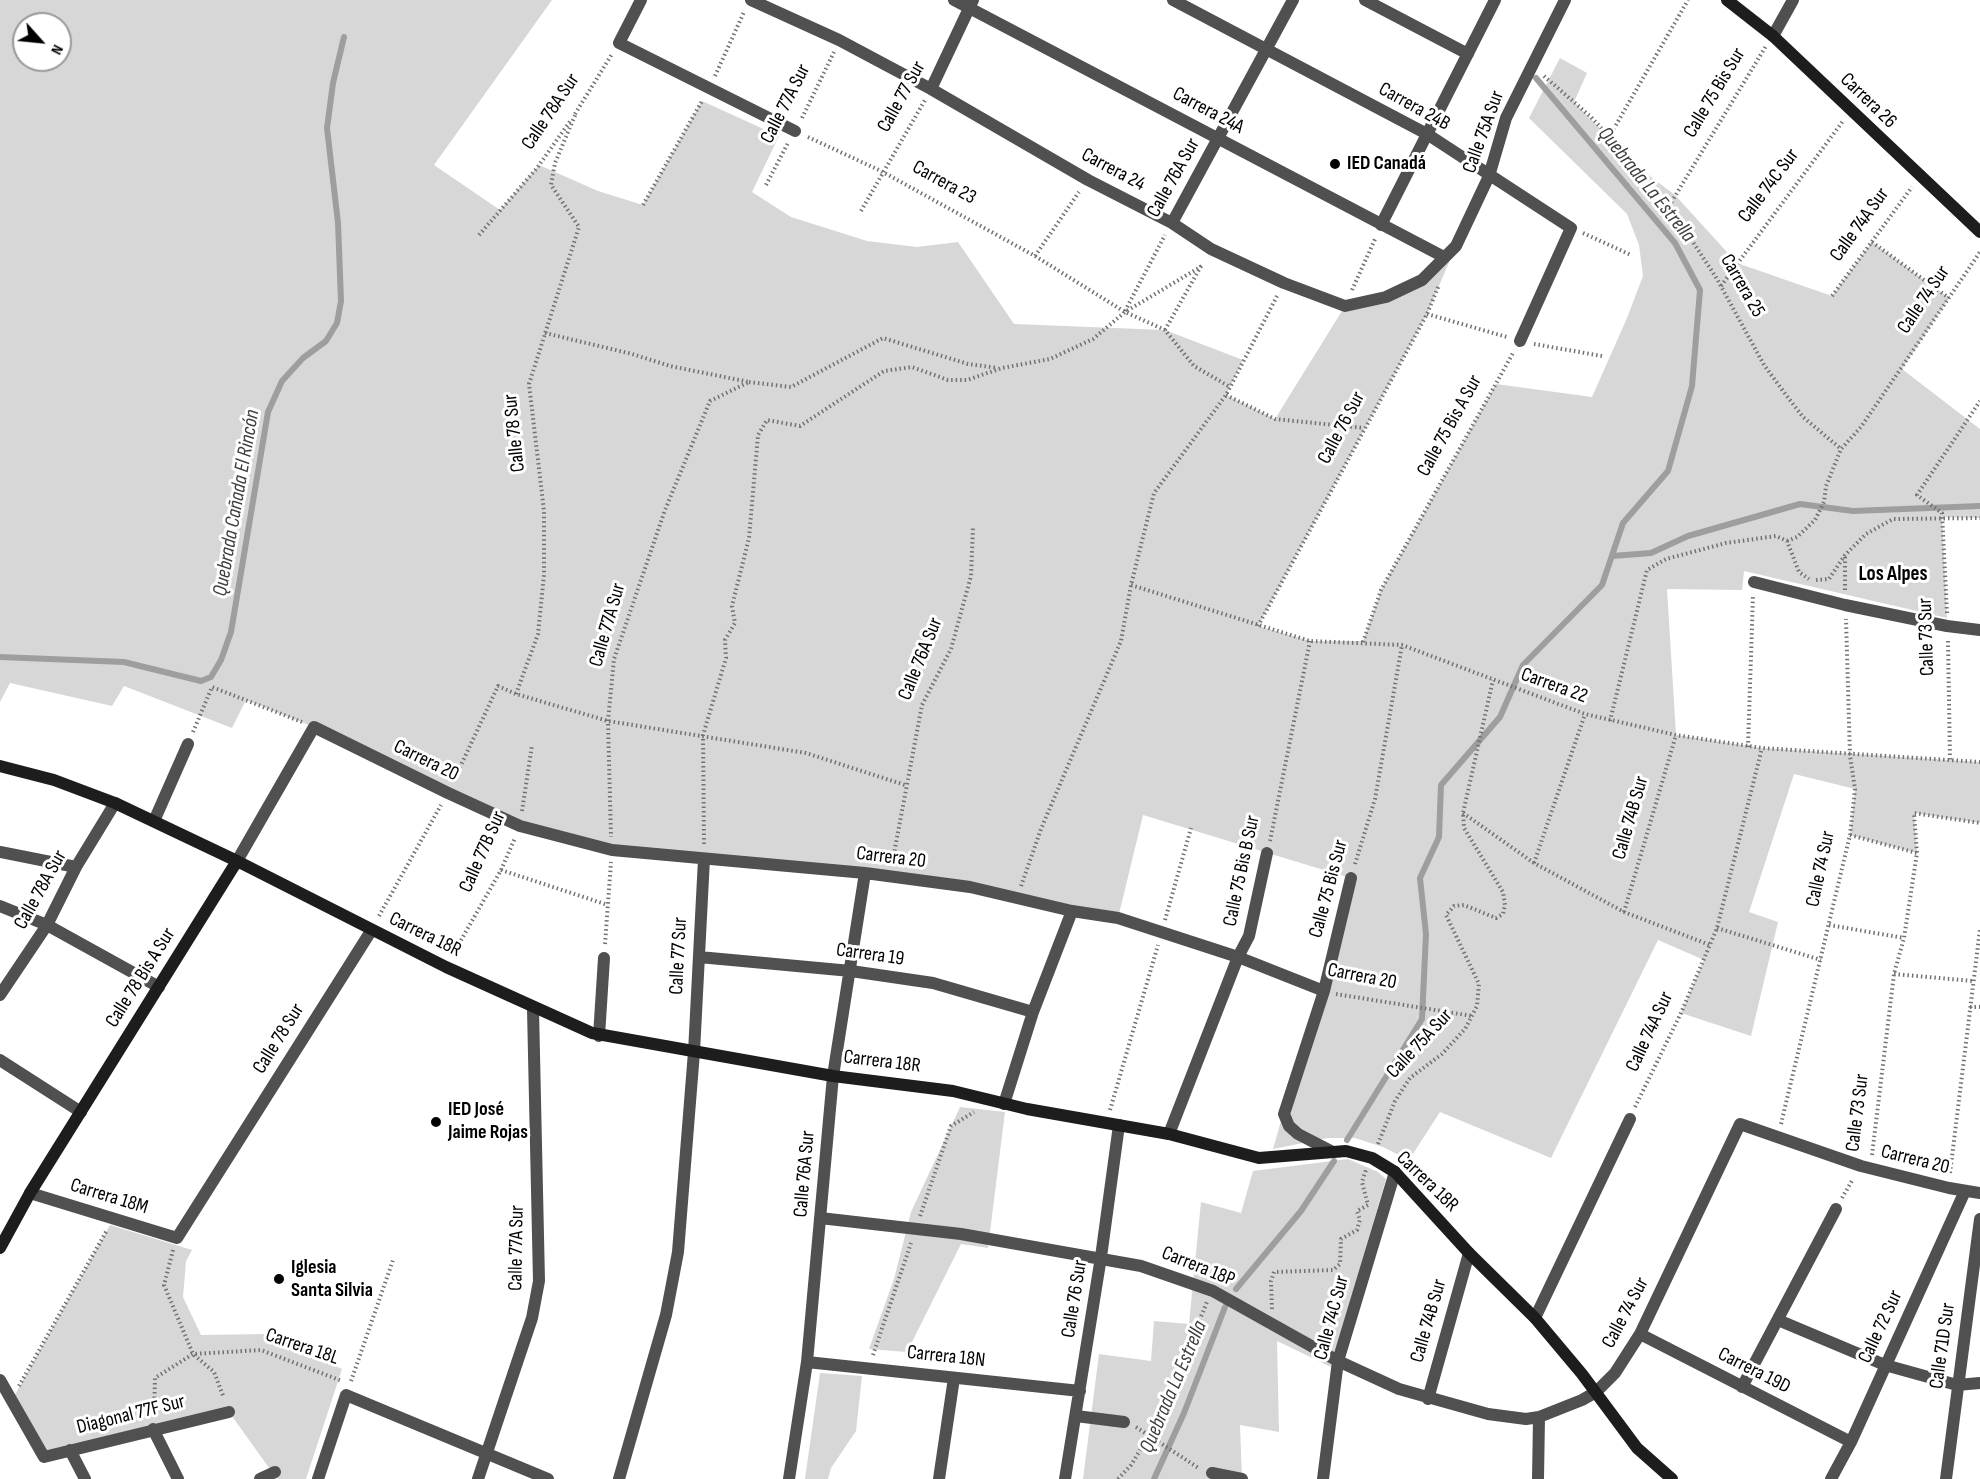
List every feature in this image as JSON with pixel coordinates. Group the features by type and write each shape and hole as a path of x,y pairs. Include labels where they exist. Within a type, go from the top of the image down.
{"street":[{"path":"641,0 619,43 795,131"},
{"name":"Carrera 24A","path":"954,0 971,4 1444,258"},
{"name":"Carrera 24B","path":"1173,0 1427,134 1571,228"},
{"name":"Calle 76A Sur","path":"1172,223 1293,0"},
{"path":"1365,0 1468,54"},
{"path":"1381,225 1495,0"},
{"name":"Calle 75A Sur","path":"1444,258 1456,246 1489,176 1506,118 1565,0"},
{"name":"Carrera 26","path":"1727,0 1773,36 1980,232"},
{"path":"1773,36 1793,0"},
{"name":"Calle 77 Sur","path":"932,89 971,4"},
{"name":"Carrera 24","path":"748,5 839,40 932,89 1088,180 1172,223 1211,249 1284,283 1345,306"},
{"path":"1520,341 1571,228"},
{"path":"1345,306 1395,293 1422,280 1444,258"},
{"path":"1754,582 1845,605 1947,626 1980,630"},
{"name":"Carrera 20","path":"314,727 520,826 612,850 865,873 970,887 1072,911 1118,918 1238,957 1324,991"},
{"name":"Calle 78 Bis A Sur","path":"0,1248 30,1193 237,861 314,727"},
{"path":"154,821 188,744"},
{"name":"Carrera 18R","path":"0,766 54,780 115,803 237,861 371,931 533,1009 599,1035 833,1076 942,1089 1004,1104 1169,1134 1258,1158 1284,1158 1331,1151 1346,1151 1372,1158 1395,1172 1469,1253 1535,1318 1596,1392 1637,1448 1672,1479"},
{"name":"Calle 78A Sur","path":"0,995 47,924 76,867 115,803"},
{"path":"0,852 76,867"},
{"name":"Calle 75 Bis B Sur","path":"1169,1134 1238,957 1249,936 1267,853"},
{"name":"Calle 77 Sur","path":"619,1479 666,1315 676,1263 694,1052 704,859"},
{"name":"Calle 76A Sur","path":"789,1479 807,1362 833,1076 865,873"},
{"name":"Calle 75 Bis Sur","path":"1331,1151 1298,1134 1289,1126 1284,1114 1324,991 1351,878"},
{"path":"0,906 47,924 159,987"},
{"path":"1004,1104 1033,1012 1072,911"},
{"name":"Calle 78 Sur","path":"177,1238 371,931"},
{"name":"Carrera 19","path":"699,957 851,971 933,983 1033,1012"},
{"path":"599,1035 604,958"},
{"name":"Calle 77A Sur","path":"478,1479 532,1318 539,1281 533,1009"},
{"path":"0,1060 81,1112"},
{"path":"1535,1318 1630,1119"},
{"name":"Calle 76 Sur","path":"1065,1479 1101,1257 1112,1124"},
{"name":"Carrera 20","path":"1740,1124 1865,1167 1948,1188 1980,1193"},
{"name":"Calle 74 Sur","path":"1539,1417 1596,1392 1615,1373 1640,1334 1740,1124"},
{"name":"Calle 74C Sur","path":"1323,1479 1338,1361 1395,1172"},
{"name":"Calle 72 Sur","path":"1831,1479 1851,1442 1965,1191"},
{"name":"Carrera 18M","path":"30,1193 177,1238"},
{"path":"1743,1387 1836,1209"},
{"name":"Carrera 18P","path":"820,1218 961,1234 1101,1257 1169,1274 1213,1291 1369,1377 1428,1400 1514,1418 1539,1417"},
{"name":"Calle 71D Sur","path":"1946,1479 1980,1219"},
{"name":"Calle 74B Sur","path":"1428,1400 1469,1253"},
{"path":"1778,1320 1885,1365 1957,1385 1980,1383"},
{"name":"Carrera 19D","path":"1640,1334 1851,1442"},
{"name":"Carrera 18N","path":"807,1362 1080,1391"},
{"path":"939,1479 954,1378"},
{"path":"0,1380 12,1400"},
{"path":"318,1479 348,1390"},
{"name":"Carrera 18L","path":"348,1390 548,1479"},
{"name":"Diagonal 77F Sur","path":"12,1400 44,1457 229,1412"},
{"path":"1076,1416 1124,1422"},
{"path":"1538,1479 1539,1417"},
{"path":"153,1429 178,1479"},
{"path":"70,1450 85,1479"},
{"path":"260,1479 275,1472"},
{"path":"1212,1473 1242,1479"}],"path":[{"path":"1609,137 1688,0"},
{"path":"643,205 709,88 748,5"},
{"name":"Calle 75 Bis Sur","path":"1669,206 1773,36"},
{"name":"Calle 77A Sur","path":"766,184 795,131 839,40"},
{"name":"Calle 78A Sur","path":"479,235 537,168 576,113 619,43"},
{"name":"Carrera 25","path":"1532,65 1639,168 1669,206 1721,286 1764,365 1803,417 1841,449"},
{"name":"Calle 77 Sur","path":"861,211 882,171 932,89"},
{"name":"Calle 74C Sur","path":"1721,286 1850,110"},
{"name":"Calle 78 Sur","path":"516,694 537,634 544,575 544,511 529,384 579,227 551,185 555,163 576,113"},
{"name":"Carrera 23","path":"795,131 882,171 1035,256 1125,312 1165,330 1194,366 1230,387"},
{"name":"Calle 74A Sur","path":"1832,296 1920,177"},
{"path":"1035,256 1088,180"},
{"name":"Calle 76A Sur","path":"1125,312 1172,223"},
{"path":"1345,306 1381,225"},
{"path":"1571,228 1631,255"},
{"path":"1872,242 1949,298"},
{"path":"1165,330 1211,249"},
{"name":"Calle 74 Sur","path":"1841,449 1861,428 1980,252"},
{"path":"704,859 703,735 726,658 725,640 735,624 732,606 749,538 758,435 767,420 800,426 884,371 912,367 948,380 967,380 1002,368 1050,359 1094,339 1125,312 1202,266"},
{"name":"Calle 76 Sur","path":"1258,626 1427,314 1443,275"},
{"path":"1017,898 1041,829 1121,641 1131,585 1154,493 1226,395 1284,283"},
{"path":"545,333 632,354 670,366 749,382 791,387 883,338 968,364 1002,368"},
{"name":"Calle 75 Bis A Sur","path":"1363,642 1381,590 1520,341"},
{"name":"Calle 77A Sur","path":"604,958 612,850 608,722 614,659 665,510 696,430 710,401 749,382"},
{"path":"1226,395 1275,419 1364,428"},
{"path":"1942,515 1917,495 1980,402"},
{"path":"1787,542 1809,527 1821,512 1826,486 1841,449"},
{"path":"1610,721 1647,570 1666,559 1726,543 1776,536 1787,542 1799,572 1808,579 1819,581 1829,579 1845,555 1866,534 1893,519 1942,515 1980,518"},
{"name":"Calle 73 Sur","path":"1942,515 1950,760"},
{"name":"Calle 76A Sur","path":"890,877 921,705 951,649 971,576 973,527"},
{"name":"Calle 74 Sur","path":"1778,1137 1850,835 1855,789 1850,756 1845,555"},
{"path":"1748,747 1754,582"},
{"name":"Carrera 22","path":"1131,585 1310,641 1402,645 1586,714 1676,735 1748,747 1850,756 1980,762"},
{"name":"Calle 75 Bis B Sur","path":"1267,853 1310,641"},
{"name":"Calle 75 Bis Sur","path":"1351,878 1375,799 1402,645"},
{"path":"1493,680 1463,813 1534,864 1624,912 1710,945"},
{"path":"371,931 448,793 498,686 516,694 608,722 807,753 905,784"},
{"path":"188,744 212,687 314,727"},
{"path":"1534,864 1586,714"},
{"name":"Calle 74B Sur","path":"1624,912 1676,735"},
{"name":"Calle 77B Sur","path":"446,967 501,870 520,826 532,745"},
{"name":"Calle 74A Sur","path":"1630,1119 1681,1013 1717,928 1762,748"},
{"name":"Calle 75A Sur","path":"1267,1320 1272,1312 1271,1281 1274,1272 1333,1270 1340,1264 1341,1239 1358,1230 1360,1220 1358,1211 1368,1205 1362,1182 1395,1101 1410,1078 1442,1054 1466,1029 1477,1006 1479,984 1446,915 1454,906 1464,904 1496,918 1503,914 1505,905 1503,892 1464,828 1463,813"},
{"name":"Calle 73 Sur","path":"1836,1209 1865,1167 1894,974 1904,938 1917,853 1914,813 1980,823"},
{"path":"1112,1124 1161,932 1191,828"},
{"path":"1850,835 1917,853"},
{"path":"501,870 608,905"},
{"path":"1829,925 1904,938"},
{"path":"1717,928 1821,960"},
{"path":"1948,1188 1980,929"},
{"path":"1894,974 1973,981"},
{"name":"Carrera 20","path":"1324,991 1472,1016"},
{"path":"1970,1007 1980,1007"},
{"path":"12,1400 113,1219"},
{"path":"177,1238 164,1285 193,1354 214,1371 229,1412"},
{"path":"348,1390 393,1260"},
{"path":"1118,1479 1131,1465 1170,1401 1182,1373 1191,1341 1213,1291"},
{"name":"Carrera 18L","path":"153,1429 154,1378 193,1354 261,1350 348,1390"},
{"path":"1124,1422 1177,1455 1212,1473"}],"shaded area":[{"path":"0,0 552,0 434,165 500,210 539,165 598,191 643,205 702,101 779,136 752,192 791,217 867,241 917,247 958,242 1014,324 1165,330 1243,360 1226,395 1275,419 1345,306 1422,280 1456,246 1427,314 1258,626 1310,641 1363,641 1381,590 1496,384 1592,397 1627,318 1643,276 1639,245 1627,214 1529,118 1560,58 1587,73 1574,102 1639,168 1675,195 1737,263 1832,296 1872,242 1949,298 1902,369 1980,429 1980,518 1942,517 1947,618 1744,571 1742,590 1667,589 1676,735 1762,748 1980,762 1980,823 1914,813 1917,853 1850,835 1855,789 1794,774 1749,912 1778,922 1751,1036 1681,1013 1704,960 1658,940 1551,1158 1440,1112 1409,1160 1383,1147 1355,1138 1328,1138 1273,1149 1350,878 1143,815 1118,918 970,887 612,850 520,826 314,727 246,700 232,728 124,686 112,706 10,683 0,702"},
{"path":"960,1107 1005,1112 988,1248 961,1244 907,1352 869,1349 894,1279 911,1212"},
{"path":"1348,1159 1378,1172 1386,1179 1331,1367 1277,1341 1279,1432 1240,1425 1242,1479 1083,1479 1099,1354 1151,1361 1154,1321 1189,1324 1201,1202 1241,1213 1253,1171"},
{"path":"110,1225 192,1250 186,1261 183,1297 201,1335 267,1334 342,1369 306,1479 277,1479 229,1412 44,1457 12,1400"},
{"path":"820,1373 862,1376 856,1431 831,1468 828,1479 805,1479"}],"waterway":[{"name":"Quebrada Cañada El Rincón","path":"0,657 124,662 201,681 211,677 221,660 231,632 268,412 282,381 303,358 326,341 337,323 341,301 338,223 327,128 333,83 344,37"},
{"name":"Quebrada La Estrella","path":"1347,1140 1422,1019 1426,934 1420,878 1439,837 1441,785 1500,717 1523,665 1602,585 1623,523 1668,471 1692,386 1700,290 1675,243 1536,78"},
{"name":"Quebrada La Estrella","path":"1612,556 1651,553 1688,536 1800,504 1853,511 1980,506"},
{"name":"Quebrada La Estrella","path":"1236,1289 1301,1211 1334,1161"},
{"name":"Quebrada La Estrella","path":"1154,1479 1184,1413 1225,1307"}],"place":[{"name":"IED Canadá","path":"1335,164"},
{"name":"IED José Jaime Rojas","path":"436,1122"},
{"name":"Iglesia Santa Silvia","path":"279,1279"}],"district":[{"name":"Los Alpes","path":"1893,575"}]}
